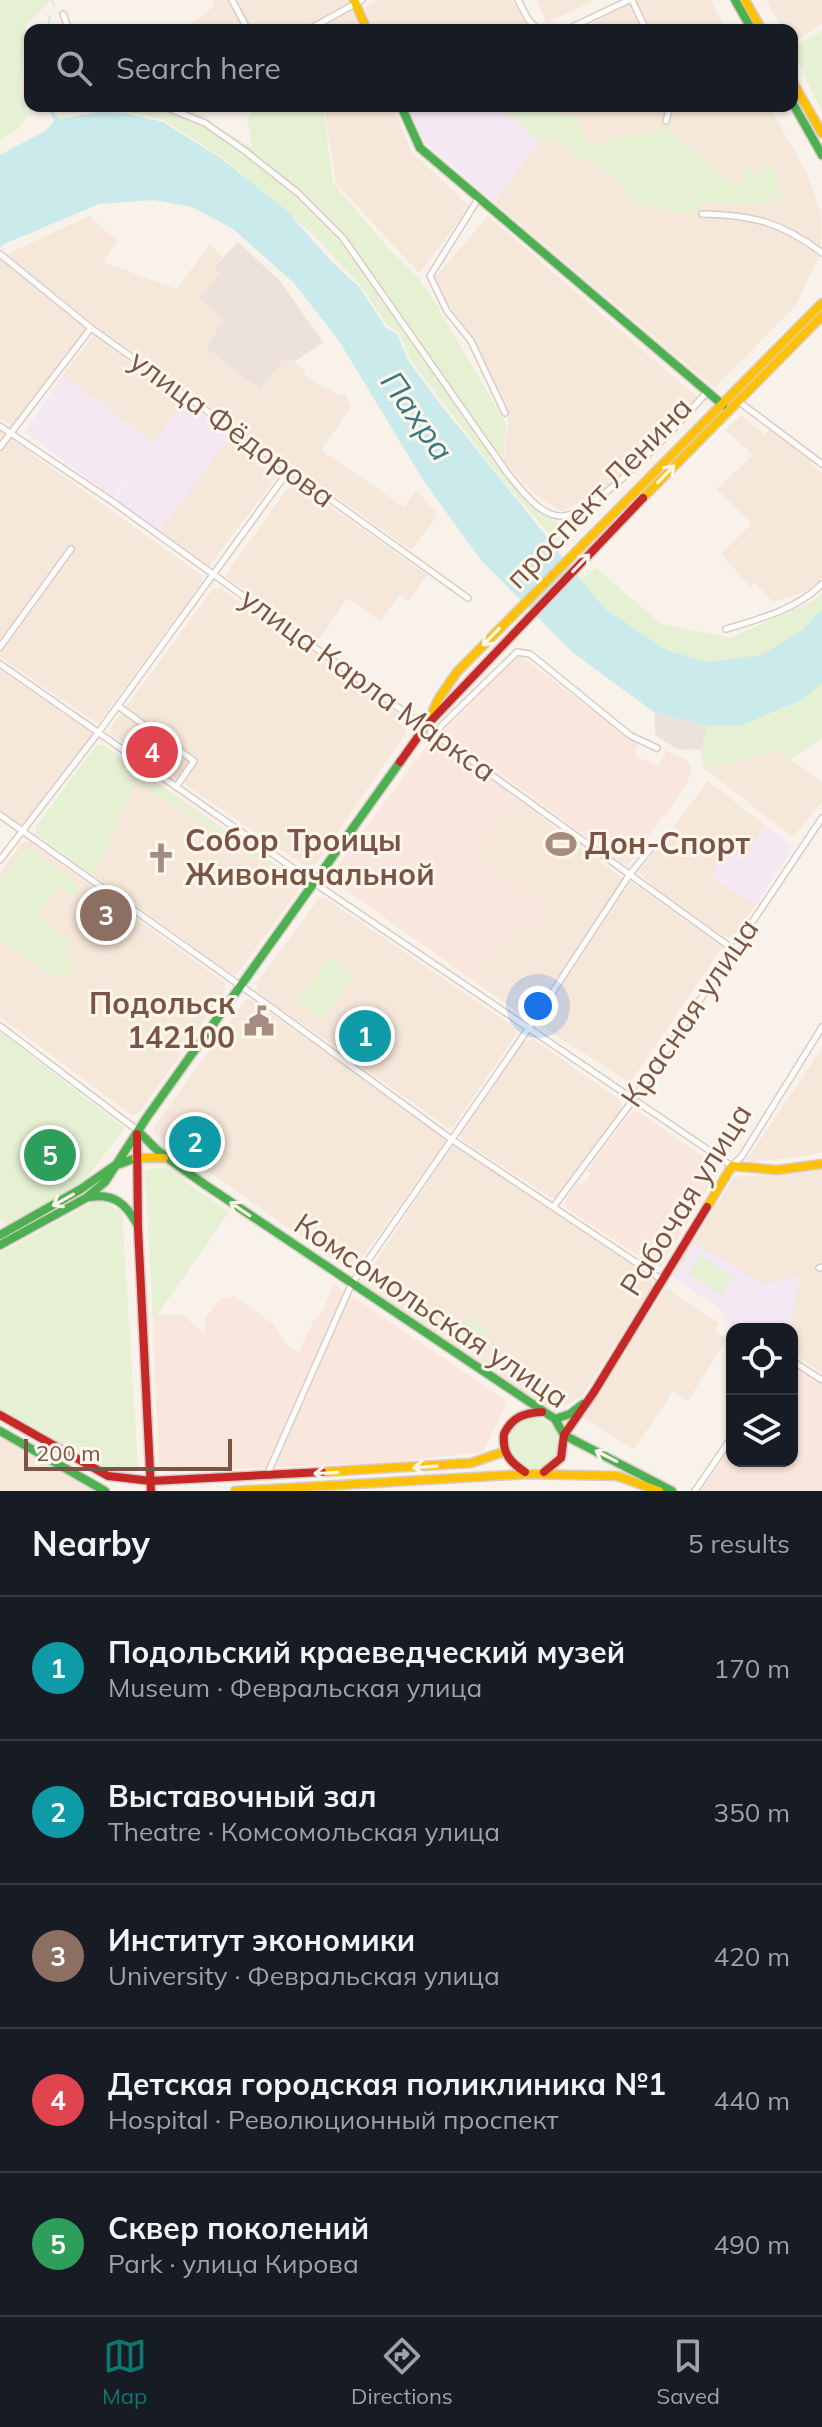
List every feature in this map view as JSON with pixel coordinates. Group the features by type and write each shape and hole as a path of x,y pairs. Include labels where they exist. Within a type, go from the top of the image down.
{"main road":[{"path":"735,0 749,24"},
{"path":"745,0 759,24"},
{"path":"357,1 365,24"},
{"path":"798,91 822,133"},
{"path":"404,112 420,148 724,406"},
{"path":"798,112 822,155"},
{"name":"проспект Ленина","path":"114,1166 425,727 649,493 724,406 822,303"},
{"name":"проспект Ленина","path":"425,727 439,698 457,672 644,482 724,406 738,400 822,316"},
{"path":"138,1131 138,1228 151,1491"},
{"name":"Комсомольская улица","path":"138,1131 168,1159 351,1285 555,1419 564,1435 672,1491"},
{"path":"0,1235 81,1189 114,1166 136,1158 157,1156 168,1159"},
{"path":"732,1166 758,1170 822,1164"},
{"path":"0,1245 86,1198 105,1182 114,1166"},
{"name":"Рабочая улица","path":"564,1435 664,1281 732,1166"},
{"path":"86,1198 102,1194 113,1198 130,1209 138,1228"},
{"name":"Рабочая улица","path":"555,1419 570,1414 590,1398"},
{"path":"528,1474 512,1467 503,1452 502,1438 516,1416 529,1411 543,1412"},
{"path":"0,1415 108,1476 151,1481 452,1465 480,1461 503,1452"},
{"path":"0,1431 105,1491"},
{"path":"539,1474 560,1460 564,1435"},
{"path":"235,1491 539,1474 617,1476 659,1491"}],"street":[{"path":"232,0 245,24"},
{"path":"518,0 533,24"},
{"path":"579,24 630,0 643,24"},
{"path":"318,24 357,1"},
{"path":"63,14 67,24"},
{"path":"178,112 205,123 245,151 298,193 343,238 508,474 529,498 549,512 560,516 571,515 616,486 708,391"},
{"path":"666,121 668,112"},
{"path":"478,199 430,276 447,311 471,341 505,413"},
{"path":"702,214 760,219 780,226 822,253"},
{"name":"улица Фёдорова","path":"0,254 91,328 468,598"},
{"path":"0,447 91,328"},
{"path":"738,400 822,464"},
{"name":"улица Карла Маркса","path":"0,426 435,732 733,949"},
{"path":"0,860 98,733 289,470"},
{"path":"0,647 71,549"},
{"path":"726,629 764,619 812,594 822,584"},
{"path":"435,732 517,652 522,651 530,654 631,736 657,748"},
{"path":"0,664 313,882 732,1166"},
{"path":"118,706 194,761 176,787"},
{"path":"0,815 451,1139 664,1281"},
{"name":"Красная улица","path":"554,1206 633,1100 822,818"},
{"path":"267,1475 351,1285 528,1029 630,874 652,847"},
{"path":"0,1026 138,1131"},
{"name":"Рабочая улица","path":"732,1166 742,1156 822,1027"},
{"path":"0,1223 9,1230"},
{"path":"798,1365 822,1380"},
{"path":"695,1491 726,1446"}],"shaded area":[{"path":"213,0 347,0 357,24 192,24 214,6"},
{"path":"378,0 512,0 526,24 371,24 364,7"},
{"path":"537,0 594,0 547,23"},
{"path":"636,0 710,0 724,24 591,24"},
{"path":"766,0 822,0 822,23 798,39 798,24 780,24"},
{"path":"325,112 395,112 412,152 470,207 419,273 336,183"},
{"path":"410,112 506,112 539,142 494,202 422,139"},
{"path":"506,112 772,112 807,174 821,214 821,251 796,305 715,388 494,202 539,142"},
{"path":"89,216 117,241 103,262 177,289 210,244 222,256 214,267 220,272 225,320 206,348 261,390 284,359 294,362 306,376 336,394 345,394 351,407 321,450 404,507 417,490 438,515 411,550 88,320 7,254"},
{"path":"488,216 699,399 611,485 562,512 534,494 504,462 509,411 476,343 433,280"},
{"path":"238,242 280,281 323,342 294,362 284,359 261,390 206,348 224,320 199,298 220,273 214,267"},
{"path":"0,259 87,328 16,429 0,418"},
{"path":"93,335 184,401 154,443 63,375"},
{"path":"63,375 154,443 184,401 231,434 160,531 116,500 135,471 114,498 25,432"},
{"path":"741,415 765,435 770,429 812,460 810,463 822,473 822,578 810,590 773,602 755,583 750,587 721,554 752,523 717,489 753,455 725,430"},
{"path":"0,431 203,576 203,581 98,724 0,657"},
{"path":"231,434 278,468 278,475 209,566 160,531"},
{"path":"296,482 427,575 409,601 400,594 380,621 348,598 318,640 225,576 285,492"},
{"path":"221,588 407,720 407,731 316,864 305,866 111,734 111,727 213,589"},
{"path":"520,655 638,745 636,756 658,766 667,751 687,760 692,770 686,786 627,866 443,732"},
{"path":"0,670 91,732 92,737 23,828 0,811"},
{"path":"655,713 707,726 701,750 677,749 655,735"},
{"path":"433,737 514,797 472,860 504,882 552,907 538,930 518,917 474,981 329,878"},
{"path":"103,745 299,881 301,886 238,973 232,974 36,834 36,827 96,746"},
{"path":"779,751 822,782 822,801 793,837 703,768"},
{"path":"708,781 765,825 743,859 721,845 714,879 756,905 732,939 654,887 639,872"},
{"path":"514,797 624,879 530,1021 474,981 518,917 504,882 472,860"},
{"path":"765,825 794,847 756,905 713,879 721,845 743,859"},
{"path":"24,841 30,842 225,983 226,990 138,1114 132,1115 0,1017 0,872"},
{"path":"631,882 722,947 630,1083 537,1023"},
{"path":"319,898 325,898 514,1027 517,1033 454,1126 448,1128 258,992 256,984"},
{"path":"246,999 445,1137 445,1142 354,1269 348,1270 154,1133 154,1127"},
{"path":"533,1039 620,1100 622,1109 553,1199 462,1140 461,1133 524,1041"},
{"path":"822,1048 822,1152 751,1162 747,1159"},
{"path":"631,1112 638,1112 715,1164 716,1169 716,1175 661,1267 655,1267 566,1208 565,1201 578,1182 583,1185 591,1174 587,1171"},
{"path":"457,1145 652,1278 652,1287 582,1396 557,1410 543,1406 364,1285 363,1280 452,1146"},
{"path":"822,1169 822,1373 798,1357 798,1323 746,1323 673,1276 734,1177"},
{"path":"695,1243 763,1284 801,1276 790,1323 727,1323 721,1319 725,1312 674,1278"},
{"path":"334,1284 504,1399 506,1406 483,1452 390,1462 172,1472 159,1466 153,1321 157,1315 181,1314 205,1334 205,1319 220,1299 233,1296 272,1323 287,1346 299,1352 316,1316 320,1317"},
{"path":"666,1288 719,1323 714,1331 726,1339 688,1401 673,1391 634,1449 583,1418"},
{"path":"798,1372 822,1386 822,1491 701,1491 726,1455 726,1467 798,1467"},
{"path":"0,1439 4,1439 96,1491 0,1491"}],"green space":[{"path":"0,0 51,0 24,24 19,91 24,112 28,116 18,129 0,140"},
{"path":"822,31 822,112 798,62 798,45"},
{"path":"129,112 195,112 207,116 216,126 253,148 247,119 251,112 324,112 333,183 418,278 434,301 506,424 503,464 565,530 565,538 555,541 498,475 410,359 399,332 387,325 361,286 314,235 223,158 164,120"},
{"path":"506,112 573,115 585,139 597,145 664,127 696,151 727,181 743,184 742,171 755,169 757,180 762,168 771,164 786,206 771,199 758,205 704,201 688,215 630,202 628,189 590,159 578,158 547,134 539,142"},
{"path":"596,568 661,624 730,638 813,601 822,593 822,609 804,629 761,656 709,662 669,652 604,608 581,579"},
{"path":"822,683 822,739 791,759 779,751 703,768 701,750 707,726 739,723 769,715 796,702"},
{"path":"103,745 271,863 276,870 136,782 94,876 36,834 36,827 96,746"},
{"path":"29,848 81,887 73,898 58,888 37,916 73,943 64,955 78,966 69,978 60,971 55,979 0,939 0,881 23,849"},
{"path":"329,956 355,974 323,1020 297,1002"},
{"path":"0,1032 122,1126 123,1131 81,1184 9,1225 0,1218"},
{"path":"165,1168 229,1212 153,1321 145,1172"},
{"path":"99,1199 122,1212 138,1468 125,1477 111,1474 79,1458 0,1410 0,1253"},
{"path":"700,1256 733,1277 721,1295 688,1274"},
{"path":"469,1316 491,1330 477,1351 455,1336"},
{"path":"524,1419 544,1419 558,1433 558,1453 544,1467 524,1467 510,1453 510,1433"}],"water":[{"name":"Пахра","path":"49,112 54,112 60,119 99,112 125,113 163,122 222,159 287,211 330,260 360,288 386,328 397,334 408,360 437,400 604,608 668,651 709,662 761,655 804,629 822,609 822,683 802,700 742,725 707,726 655,713 571,651 481,560 425,483 339,341 294,283 233,229 192,207 154,200 99,204 0,248 0,155 45,131 54,122"}],"waterway":[{"path":"52,0 54,6"},
{"path":"48,24 50,16"}],"traffic: fast":[{"path":"735,0 749,24"},
{"path":"404,112 420,148 723,405"},
{"path":"798,112 822,155"},
{"path":"0,1245 86,1198 105,1182 147,1117 400,762"},
{"path":"138,1131 158,1151 201,1182 555,1419 564,1435 672,1491"},
{"path":"0,1235 81,1189 114,1166 136,1158"},
{"path":"90,1197 113,1199 128,1211 137,1224"},
{"path":"555,1419 570,1414 583,1404"},
{"path":"0,1431 105,1491"}],"traffic: slow":[{"path":"354,0 364,24"},
{"path":"745,0 759,24"},
{"path":"798,91 822,133"},
{"path":"430,717 457,672 822,303"},
{"path":"643,498 822,316"},
{"path":"136,1158 164,1158"},
{"path":"707,1207 732,1166 777,1170 822,1164"},
{"path":"322,1472 471,1463 503,1452"},
{"path":"235,1491 528,1474 617,1476 659,1491"}],"traffic: jam":[{"path":"400,762 425,727 643,498"},
{"path":"137,1134 138,1228 151,1491"},
{"path":"564,1435 594,1392 707,1207"},
{"path":"525,1472 508,1456 504,1434 519,1417 542,1412"},
{"path":"0,1415 108,1476 151,1481 322,1472"},
{"path":"544,1472 561,1458 564,1435"}],"place":[{"name":"Детская городская поликлиника №1","path":"152,752"},
{"name":"Дон-Спорт","path":"561,844"},
{"name":"Собор Троицы Живоначальной","path":"161,858"},
{"name":"Институт экономики","path":"106,915"},
{"name":"Подольск 142100","path":"259,1021"},
{"name":"Подольский краеведческий музей","path":"365,1036"},
{"name":"Выставочный зал","path":"195,1142"},
{"name":"Сквер поколений","path":"50,1155"}]}
